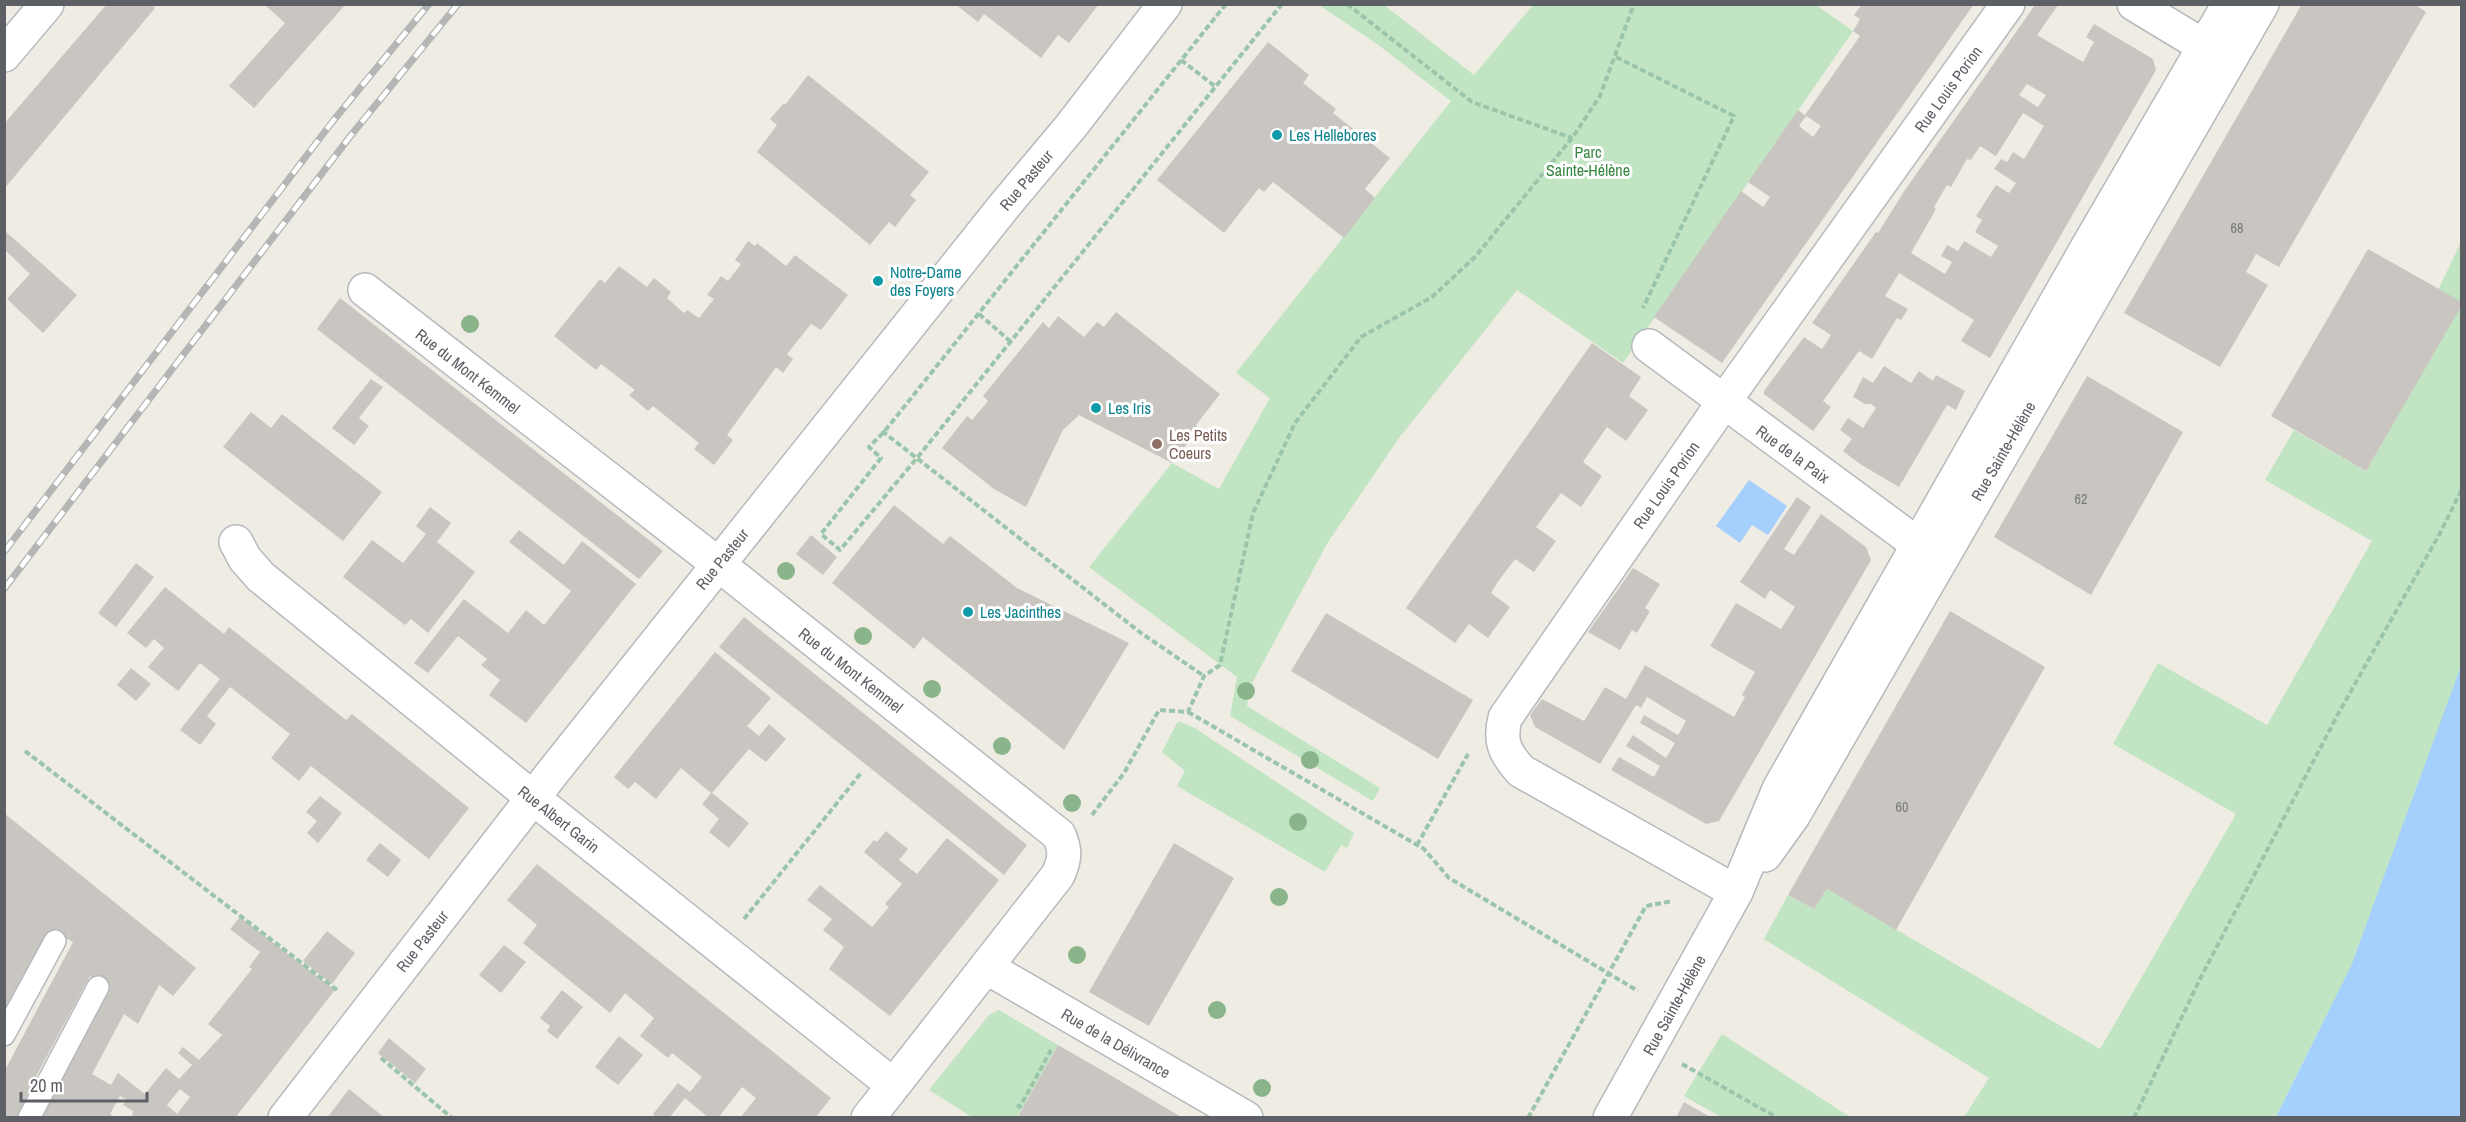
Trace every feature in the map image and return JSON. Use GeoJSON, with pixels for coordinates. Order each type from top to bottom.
{"type":"FeatureCollection","features":[{"type":"Feature","properties":{"kind":"street"},"geometry":{"type":"LineString","coordinates":[[4,55],[47,4]]}},
{"type":"Feature","properties":{"kind":"street","name":"Rue Pasteur"},"geometry":{"type":"LineString","coordinates":[[285,1118],[533,798],[990,223],[1072,125],[1165,4]]}},
{"type":"Feature","properties":{"kind":"street","name":"Rue Louis Porion"},"geometry":{"type":"LineString","coordinates":[[1736,892],[1521,771],[1511,760],[1504,746],[1502,732],[1505,718],[1723,403],[2008,4]]}},
{"type":"Feature","properties":{"kind":"street"},"geometry":{"type":"LineString","coordinates":[[2134,4],[2218,55]]}},
{"type":"Feature","properties":{"kind":"street","name":"Rue Sainte-Hélène"},"geometry":{"type":"LineString","coordinates":[[2218,55],[2229,4]]}},
{"type":"Feature","properties":{"kind":"street","name":"Rue Sainte-Hélène"},"geometry":{"type":"LineString","coordinates":[[1610,1118],[1736,892],[1793,816],[1929,552],[2218,55],[2262,4]]}},
{"type":"Feature","properties":{"kind":"street","name":"Rue du Mont Kemmel"},"geometry":{"type":"LineString","coordinates":[[365,290],[718,564],[1059,835],[1065,849],[1065,861],[1058,875],[868,1118]]}},
{"type":"Feature","properties":{"kind":"street","name":"Rue de la Paix"},"geometry":{"type":"LineString","coordinates":[[1649,346],[1723,403],[1929,552]]}},
{"type":"Feature","properties":{"kind":"street","name":"Rue Albert Garin"},"geometry":{"type":"LineString","coordinates":[[236,542],[245,560],[261,577],[533,798],[893,1085]]}},
{"type":"Feature","properties":{"kind":"street","name":"Rue de la Délivrance"},"geometry":{"type":"LineString","coordinates":[[986,968],[1246,1118]]}},
{"type":"Feature","properties":{"kind":"lane"},"geometry":{"type":"LineString","coordinates":[[4,1035],[55,941]]}},
{"type":"Feature","properties":{"kind":"lane"},"geometry":{"type":"LineString","coordinates":[[29,1118],[98,987]]}},
{"type":"Feature","properties":{"kind":"path"},"geometry":{"type":"LineString","coordinates":[[1226,4],[884,432],[869,447],[881,458],[821,534],[840,550],[1011,342],[1282,4]]}},
{"type":"Feature","properties":{"kind":"path"},"geometry":{"type":"LineString","coordinates":[[1347,4],[1472,102],[1572,138]]}},
{"type":"Feature","properties":{"kind":"path"},"geometry":{"type":"LineString","coordinates":[[1188,712],[1204,676],[1220,665],[1253,513],[1295,423],[1361,337],[1432,297],[1475,257],[1572,138],[1600,96],[1634,4]]}},
{"type":"Feature","properties":{"kind":"path"},"geometry":{"type":"LineString","coordinates":[[1616,57],[1734,116],[1631,333],[1649,346]]}},
{"type":"Feature","properties":{"kind":"path"},"geometry":{"type":"LineString","coordinates":[[1181,60],[1216,87]]}},
{"type":"Feature","properties":{"kind":"path"},"geometry":{"type":"LineString","coordinates":[[979,314],[1011,342]]}},
{"type":"Feature","properties":{"kind":"path"},"geometry":{"type":"LineString","coordinates":[[884,432],[1141,633],[1204,676]]}},
{"type":"Feature","properties":{"kind":"path"},"geometry":{"type":"LineString","coordinates":[[2134,1118],[2199,981],[2333,724],[2439,535],[2462,489]]}},
{"type":"Feature","properties":{"kind":"path"},"geometry":{"type":"LineString","coordinates":[[1107,797],[1124,773],[1160,710],[1188,712],[1424,849],[1449,878],[1630,986]]}},
{"type":"Feature","properties":{"kind":"path"},"geometry":{"type":"LineString","coordinates":[[25,751],[358,1022],[452,1118]]}},
{"type":"Feature","properties":{"kind":"path"},"geometry":{"type":"LineString","coordinates":[[1417,845],[1457,772]]}},
{"type":"Feature","properties":{"kind":"path"},"geometry":{"type":"LineString","coordinates":[[721,948],[861,773]]}},
{"type":"Feature","properties":{"kind":"path"},"geometry":{"type":"LineString","coordinates":[[1528,1118],[1646,906],[1661,905]]}},
{"type":"Feature","properties":{"kind":"path"},"geometry":{"type":"LineString","coordinates":[[1017,1105],[1020,1107],[1070,1016]]}},
{"type":"Feature","properties":{"kind":"path"},"geometry":{"type":"LineString","coordinates":[[1677,1061],[1778,1118]]}},
{"type":"Feature","properties":{"kind":"green space","name":"Parc Sainte-Hélène"},"geometry":{"type":"Polygon","coordinates":[[[1319,5],[1384,5],[1474,75],[1533,5],[1816,5],[1853,31],[1623,363],[1517,290],[1399,438],[1328,542],[1250,687],[1247,706],[1380,788],[1373,801],[1230,716],[1237,677],[1089,567],[1172,463],[1219,489],[1270,398],[1236,373],[1451,101],[1377,44],[1319,5]]]}},
{"type":"Feature","properties":{"kind":"green space"},"geometry":{"type":"Polygon","coordinates":[[[2461,242],[2461,302],[2438,290],[2461,242]]]}},
{"type":"Feature","properties":{"kind":"green space"},"geometry":{"type":"Polygon","coordinates":[[[2461,305],[2461,675],[2351,966],[2276,1117],[1964,1117],[1989,1078],[1764,939],[1788,895],[1814,909],[1827,889],[2100,1049],[2236,814],[2113,744],[2158,663],[2267,725],[2372,541],[2265,480],[2294,430],[2366,471],[2461,305]]]}},
{"type":"Feature","properties":{"kind":"green space"},"geometry":{"type":"Polygon","coordinates":[[[1178,721],[1193,727],[1354,833],[1347,848],[1341,845],[1325,872],[1177,786],[1185,771],[1162,752],[1178,721]]]}},
{"type":"Feature","properties":{"kind":"green space"},"geometry":{"type":"Polygon","coordinates":[[[999,1010],[1058,1045],[1017,1117],[972,1117],[929,1090],[989,1015],[999,1010]]]}},
{"type":"Feature","properties":{"kind":"green space"},"geometry":{"type":"Polygon","coordinates":[[[1722,1034],[1850,1117],[1721,1117],[1684,1096],[1722,1034]]]}},
{"type":"Feature","properties":{"kind":"water"},"geometry":{"type":"Polygon","coordinates":[[[1749,480],[1787,506],[1768,535],[1752,525],[1740,543],[1716,526],[1749,480]]]}},
{"type":"Feature","properties":{"kind":"water"},"geometry":{"type":"Polygon","coordinates":[[[2461,666],[2461,1117],[2276,1117],[2351,966],[2461,666]]]}},
{"type":"Feature","properties":{"kind":"building"},"geometry":{"type":"Polygon","coordinates":[[[107,4],[150,4],[155,8],[4,189],[4,124],[107,4]]]}},
{"type":"Feature","properties":{"kind":"building"},"geometry":{"type":"Polygon","coordinates":[[[264,4],[346,4],[254,108],[229,86],[285,23],[264,4]]]}},
{"type":"Feature","properties":{"kind":"building"},"geometry":{"type":"Polygon","coordinates":[[[955,4],[1099,4],[1069,43],[1058,35],[1041,58],[984,14],[978,22],[955,4]]]}},
{"type":"Feature","properties":{"kind":"building"},"geometry":{"type":"Polygon","coordinates":[[[1862,4],[1974,4],[1722,363],[1654,317],[1741,191],[1763,207],[1770,197],[1748,182],[1798,110],[1806,116],[1799,126],[1813,137],[1821,126],[1805,115],[1860,36],[1853,31],[1860,19],[1854,15],[1862,4]]]}},
{"type":"Feature","properties":{"kind":"building"},"geometry":{"type":"Polygon","coordinates":[[[2302,4],[2414,4],[2426,12],[2279,267],[2256,254],[2246,272],[2268,285],[2220,367],[2124,313],[2302,4]]]}},
{"type":"Feature","properties":{"kind":"building"},"geometry":{"type":"Polygon","coordinates":[[[2035,5],[2058,5],[2037,35],[2083,62],[2094,42],[2086,37],[2094,24],[2153,59],[2156,70],[1990,358],[1961,341],[1974,320],[1899,273],[1885,296],[1908,309],[1901,320],[1897,318],[1872,359],[1859,351],[1823,401],[1831,407],[1813,431],[1764,394],[1764,391],[1804,337],[1822,349],[1831,335],[1812,323],[1876,232],[1878,233],[1905,190],[2035,5]],[[2027,84],[2019,95],[2038,107],[2046,95],[2027,84]],[[2023,113],[1996,156],[1980,146],[1971,160],[1967,159],[1951,187],[1947,185],[1911,253],[1945,274],[1952,262],[1941,256],[1947,245],[1958,251],[1964,241],[1991,257],[1998,246],[1975,232],[1982,220],[1976,216],[1996,185],[2009,193],[2016,183],[1994,169],[2001,159],[2007,162],[2013,152],[2024,159],[2044,126],[2023,113]]]}},
{"type":"Feature","properties":{"kind":"building","name":"Les Hellebores"},"geometry":{"type":"Polygon","coordinates":[[[1268,42],[1309,75],[1303,83],[1336,109],[1333,113],[1390,158],[1365,189],[1375,198],[1344,238],[1273,182],[1264,192],[1259,188],[1224,233],[1157,180],[1268,42]]]}},
{"type":"Feature","properties":{"kind":"building"},"geometry":{"type":"Polygon","coordinates":[[[808,75],[929,172],[910,195],[916,200],[895,227],[889,222],[870,245],[757,152],[777,125],[770,119],[784,103],[785,105],[808,75]]]}},
{"type":"Feature","properties":{"kind":"building"},"geometry":{"type":"Polygon","coordinates":[[[4,230],[77,295],[43,333],[7,299],[30,274],[4,249],[4,230]]]}},
{"type":"Feature","properties":{"kind":"building"},"geometry":{"type":"Polygon","coordinates":[[[748,241],[755,246],[757,243],[786,266],[795,255],[848,295],[821,330],[811,324],[787,354],[793,359],[783,373],[776,367],[727,435],[733,440],[714,465],[694,449],[699,443],[653,406],[648,411],[629,395],[635,390],[601,364],[596,370],[554,336],[600,279],[605,283],[619,266],[647,287],[654,278],[671,292],[667,298],[684,313],[687,310],[699,318],[714,299],[707,295],[721,276],[728,281],[741,264],[735,260],[748,241]]]}},
{"type":"Feature","properties":{"kind":"building"},"geometry":{"type":"Polygon","coordinates":[[[2368,249],[2462,302],[2462,305],[2366,471],[2271,416],[2368,249]]]}},
{"type":"Feature","properties":{"kind":"building"},"geometry":{"type":"Polygon","coordinates":[[[340,298],[663,551],[639,579],[317,329],[340,298]]]}},
{"type":"Feature","properties":{"kind":"building","name":"Les Iris"},"geometry":{"type":"Polygon","coordinates":[[[1116,312],[1220,394],[1196,425],[1199,429],[1172,463],[1079,415],[1063,430],[1026,507],[994,489],[942,448],[967,416],[972,420],[988,401],[983,396],[1043,322],[1049,328],[1058,316],[1084,337],[1097,322],[1104,327],[1116,312]]]}},
{"type":"Feature","properties":{"kind":"building"},"geometry":{"type":"Polygon","coordinates":[[[1592,343],[1641,377],[1629,396],[1648,410],[1626,441],[1607,427],[1589,453],[1583,462],[1602,476],[1581,507],[1561,493],[1536,527],[1556,541],[1534,572],[1515,559],[1497,583],[1491,593],[1510,607],[1488,638],[1469,624],[1455,643],[1406,608],[1592,343]]]}},
{"type":"Feature","properties":{"kind":"building"},"geometry":{"type":"Polygon","coordinates":[[[1884,366],[1911,383],[1919,371],[1933,381],[1936,375],[1965,391],[1956,410],[1947,405],[1899,487],[1843,451],[1852,439],[1840,430],[1848,418],[1863,428],[1876,408],[1853,397],[1863,377],[1873,383],[1884,366]]]}},
{"type":"Feature","properties":{"kind":"building"},"geometry":{"type":"Polygon","coordinates":[[[2087,376],[2183,432],[2091,595],[1994,537],[2087,376]]]}},
{"type":"Feature","properties":{"kind":"building"},"geometry":{"type":"Polygon","coordinates":[[[371,379],[383,387],[359,418],[369,426],[354,445],[332,428],[371,379]]]}},
{"type":"Feature","properties":{"kind":"building"},"geometry":{"type":"Polygon","coordinates":[[[251,412],[271,428],[282,414],[382,492],[343,541],[223,447],[251,412]]]}},
{"type":"Feature","properties":{"kind":"building"},"geometry":{"type":"Polygon","coordinates":[[[1797,497],[1811,507],[1784,549],[1794,555],[1821,514],[1866,547],[1871,560],[1719,821],[1706,824],[1611,770],[1619,757],[1654,777],[1660,766],[1626,746],[1633,735],[1666,758],[1675,743],[1640,723],[1644,715],[1678,735],[1686,721],[1647,697],[1641,708],[1636,705],[1600,764],[1535,727],[1530,715],[1542,699],[1584,721],[1605,687],[1626,699],[1645,665],[1734,717],[1745,697],[1742,695],[1755,672],[1710,646],[1736,603],[1781,629],[1795,607],[1770,590],[1765,599],[1740,582],[1797,497]]]}},
{"type":"Feature","properties":{"kind":"building","name":"Les Jacinthes"},"geometry":{"type":"Polygon","coordinates":[[[894,505],[943,544],[950,536],[1017,588],[1129,643],[1064,750],[923,637],[914,649],[832,583],[894,505]]]}},
{"type":"Feature","properties":{"kind":"building"},"geometry":{"type":"Polygon","coordinates":[[[430,507],[451,523],[437,542],[475,572],[428,633],[411,619],[405,625],[343,577],[372,540],[403,563],[426,534],[416,526],[430,507]]]}},
{"type":"Feature","properties":{"kind":"building"},"geometry":{"type":"Polygon","coordinates":[[[519,530],[564,565],[582,541],[636,584],[526,723],[489,695],[500,680],[481,665],[487,659],[458,636],[428,673],[414,663],[464,599],[508,633],[526,610],[544,625],[571,591],[509,542],[519,530]]]}},
{"type":"Feature","properties":{"kind":"building"},"geometry":{"type":"Polygon","coordinates":[[[811,535],[837,557],[823,575],[796,554],[811,535]]]}},
{"type":"Feature","properties":{"kind":"building"},"geometry":{"type":"Polygon","coordinates":[[[136,563],[154,577],[116,627],[98,613],[136,563]]]}},
{"type":"Feature","properties":{"kind":"building"},"geometry":{"type":"Polygon","coordinates":[[[1633,568],[1660,584],[1645,608],[1650,611],[1637,633],[1632,630],[1620,650],[1588,632],[1633,568]]]}},
{"type":"Feature","properties":{"kind":"building"},"geometry":{"type":"Polygon","coordinates":[[[165,587],[224,634],[229,627],[346,720],[352,714],[469,808],[429,859],[311,766],[299,781],[271,758],[290,734],[230,687],[207,716],[216,724],[200,745],[180,730],[220,679],[200,663],[178,691],[148,667],[164,648],[154,639],[146,648],[127,633],[165,587]]]}},
{"type":"Feature","properties":{"kind":"building"},"geometry":{"type":"Polygon","coordinates":[[[1950,611],[2045,667],[1896,930],[1827,889],[1814,909],[1788,895],[1950,611]]]}},
{"type":"Feature","properties":{"kind":"building"},"geometry":{"type":"Polygon","coordinates":[[[1326,613],[1473,700],[1438,759],[1291,671],[1326,613]]]}},
{"type":"Feature","properties":{"kind":"building"},"geometry":{"type":"Polygon","coordinates":[[[744,617],[1027,845],[1004,875],[719,647],[744,617]]]}},
{"type":"Feature","properties":{"kind":"building"},"geometry":{"type":"Polygon","coordinates":[[[715,652],[771,698],[747,726],[759,736],[769,724],[786,739],[766,762],[749,749],[712,793],[749,823],[729,848],[709,832],[719,819],[702,804],[711,793],[681,768],[656,799],[635,782],[628,789],[614,777],[715,652]]]}},
{"type":"Feature","properties":{"kind":"building"},"geometry":{"type":"Polygon","coordinates":[[[131,668],[151,684],[136,701],[117,685],[131,668]]]}},
{"type":"Feature","properties":{"kind":"building"},"geometry":{"type":"Polygon","coordinates":[[[320,796],[342,813],[318,843],[307,833],[317,821],[306,812],[320,796]]]}},
{"type":"Feature","properties":{"kind":"building"},"geometry":{"type":"Polygon","coordinates":[[[4,813],[196,968],[173,996],[159,985],[138,1024],[124,1014],[92,1074],[111,1085],[118,1073],[145,1094],[166,1068],[179,1079],[192,1065],[178,1053],[183,1047],[199,1060],[222,1035],[208,1024],[252,969],[249,967],[260,952],[230,929],[240,917],[335,990],[235,1118],[132,1118],[133,1111],[123,1105],[127,1100],[120,1096],[110,1114],[115,1118],[33,1118],[106,984],[90,976],[32,1084],[36,1086],[22,1118],[4,1118],[4,1072],[73,942],[52,930],[4,1022],[4,813]],[[180,1089],[167,1105],[177,1114],[190,1097],[180,1089]]]}},
{"type":"Feature","properties":{"kind":"building"},"geometry":{"type":"Polygon","coordinates":[[[886,831],[908,849],[899,860],[917,874],[947,838],[999,880],[890,1016],[829,969],[844,947],[823,930],[832,919],[807,900],[820,885],[872,927],[889,907],[885,904],[902,884],[864,852],[886,831]]]}},
{"type":"Feature","properties":{"kind":"building"},"geometry":{"type":"Polygon","coordinates":[[[380,843],[401,860],[388,877],[366,860],[380,843]]]}},
{"type":"Feature","properties":{"kind":"building"},"geometry":{"type":"Polygon","coordinates":[[[1174,843],[1234,878],[1149,1026],[1089,992],[1174,843]]]}},
{"type":"Feature","properties":{"kind":"building"},"geometry":{"type":"Polygon","coordinates":[[[537,864],[831,1098],[815,1118],[740,1118],[756,1098],[742,1087],[718,1118],[709,1118],[685,1098],[669,1118],[657,1118],[653,1114],[678,1083],[690,1092],[702,1077],[672,1053],[668,1058],[640,1036],[654,1018],[625,993],[610,1013],[523,943],[537,925],[507,900],[537,864]]]}},
{"type":"Feature","properties":{"kind":"building"},"geometry":{"type":"Polygon","coordinates":[[[327,931],[355,953],[332,984],[303,961],[327,931]]]}},
{"type":"Feature","properties":{"kind":"building"},"geometry":{"type":"Polygon","coordinates":[[[504,945],[526,962],[501,993],[479,975],[504,945]]]}},
{"type":"Feature","properties":{"kind":"building"},"geometry":{"type":"Polygon","coordinates":[[[562,990],[583,1007],[557,1039],[547,1031],[550,1026],[540,1018],[562,990]]]}},
{"type":"Feature","properties":{"kind":"building"},"geometry":{"type":"Polygon","coordinates":[[[619,1036],[643,1055],[618,1085],[595,1067],[619,1036]]]}},
{"type":"Feature","properties":{"kind":"building"},"geometry":{"type":"Polygon","coordinates":[[[389,1038],[426,1069],[415,1083],[378,1053],[389,1038]]]}},
{"type":"Feature","properties":{"kind":"building"},"geometry":{"type":"Polygon","coordinates":[[[1058,1045],[1100,1069],[1183,1118],[1017,1118],[1058,1045]]]}},
{"type":"Feature","properties":{"kind":"building"},"geometry":{"type":"Polygon","coordinates":[[[349,1089],[385,1118],[327,1118],[349,1089]]]}},
{"type":"Feature","properties":{"kind":"building"},"geometry":{"type":"Polygon","coordinates":[[[1684,1102],[1712,1118],[1676,1118],[1684,1102]]]}},
{"type":"Feature","properties":{"kind":"railway"},"geometry":{"type":"LineString","coordinates":[[4,552],[333,121],[429,4]]}},
{"type":"Feature","properties":{"kind":"railway"},"geometry":{"type":"LineString","coordinates":[[4,589],[352,134],[458,4]]}},
{"type":"Feature","properties":{"kind":"place","name":"Les Hellebores"},"geometry":{"type":"Point","coordinates":[1277,135]}},
{"type":"Feature","properties":{"kind":"place","name":"Notre-Dame des Foyers"},"geometry":{"type":"Point","coordinates":[878,281]}},
{"type":"Feature","properties":{"kind":"place","name":"Les Iris"},"geometry":{"type":"Point","coordinates":[1096,408]}},
{"type":"Feature","properties":{"kind":"place","name":"Les Petits Coeurs"},"geometry":{"type":"Point","coordinates":[1157,444]}},
{"type":"Feature","properties":{"kind":"place","name":"Les Jacinthes"},"geometry":{"type":"Point","coordinates":[968,612]}}]}
